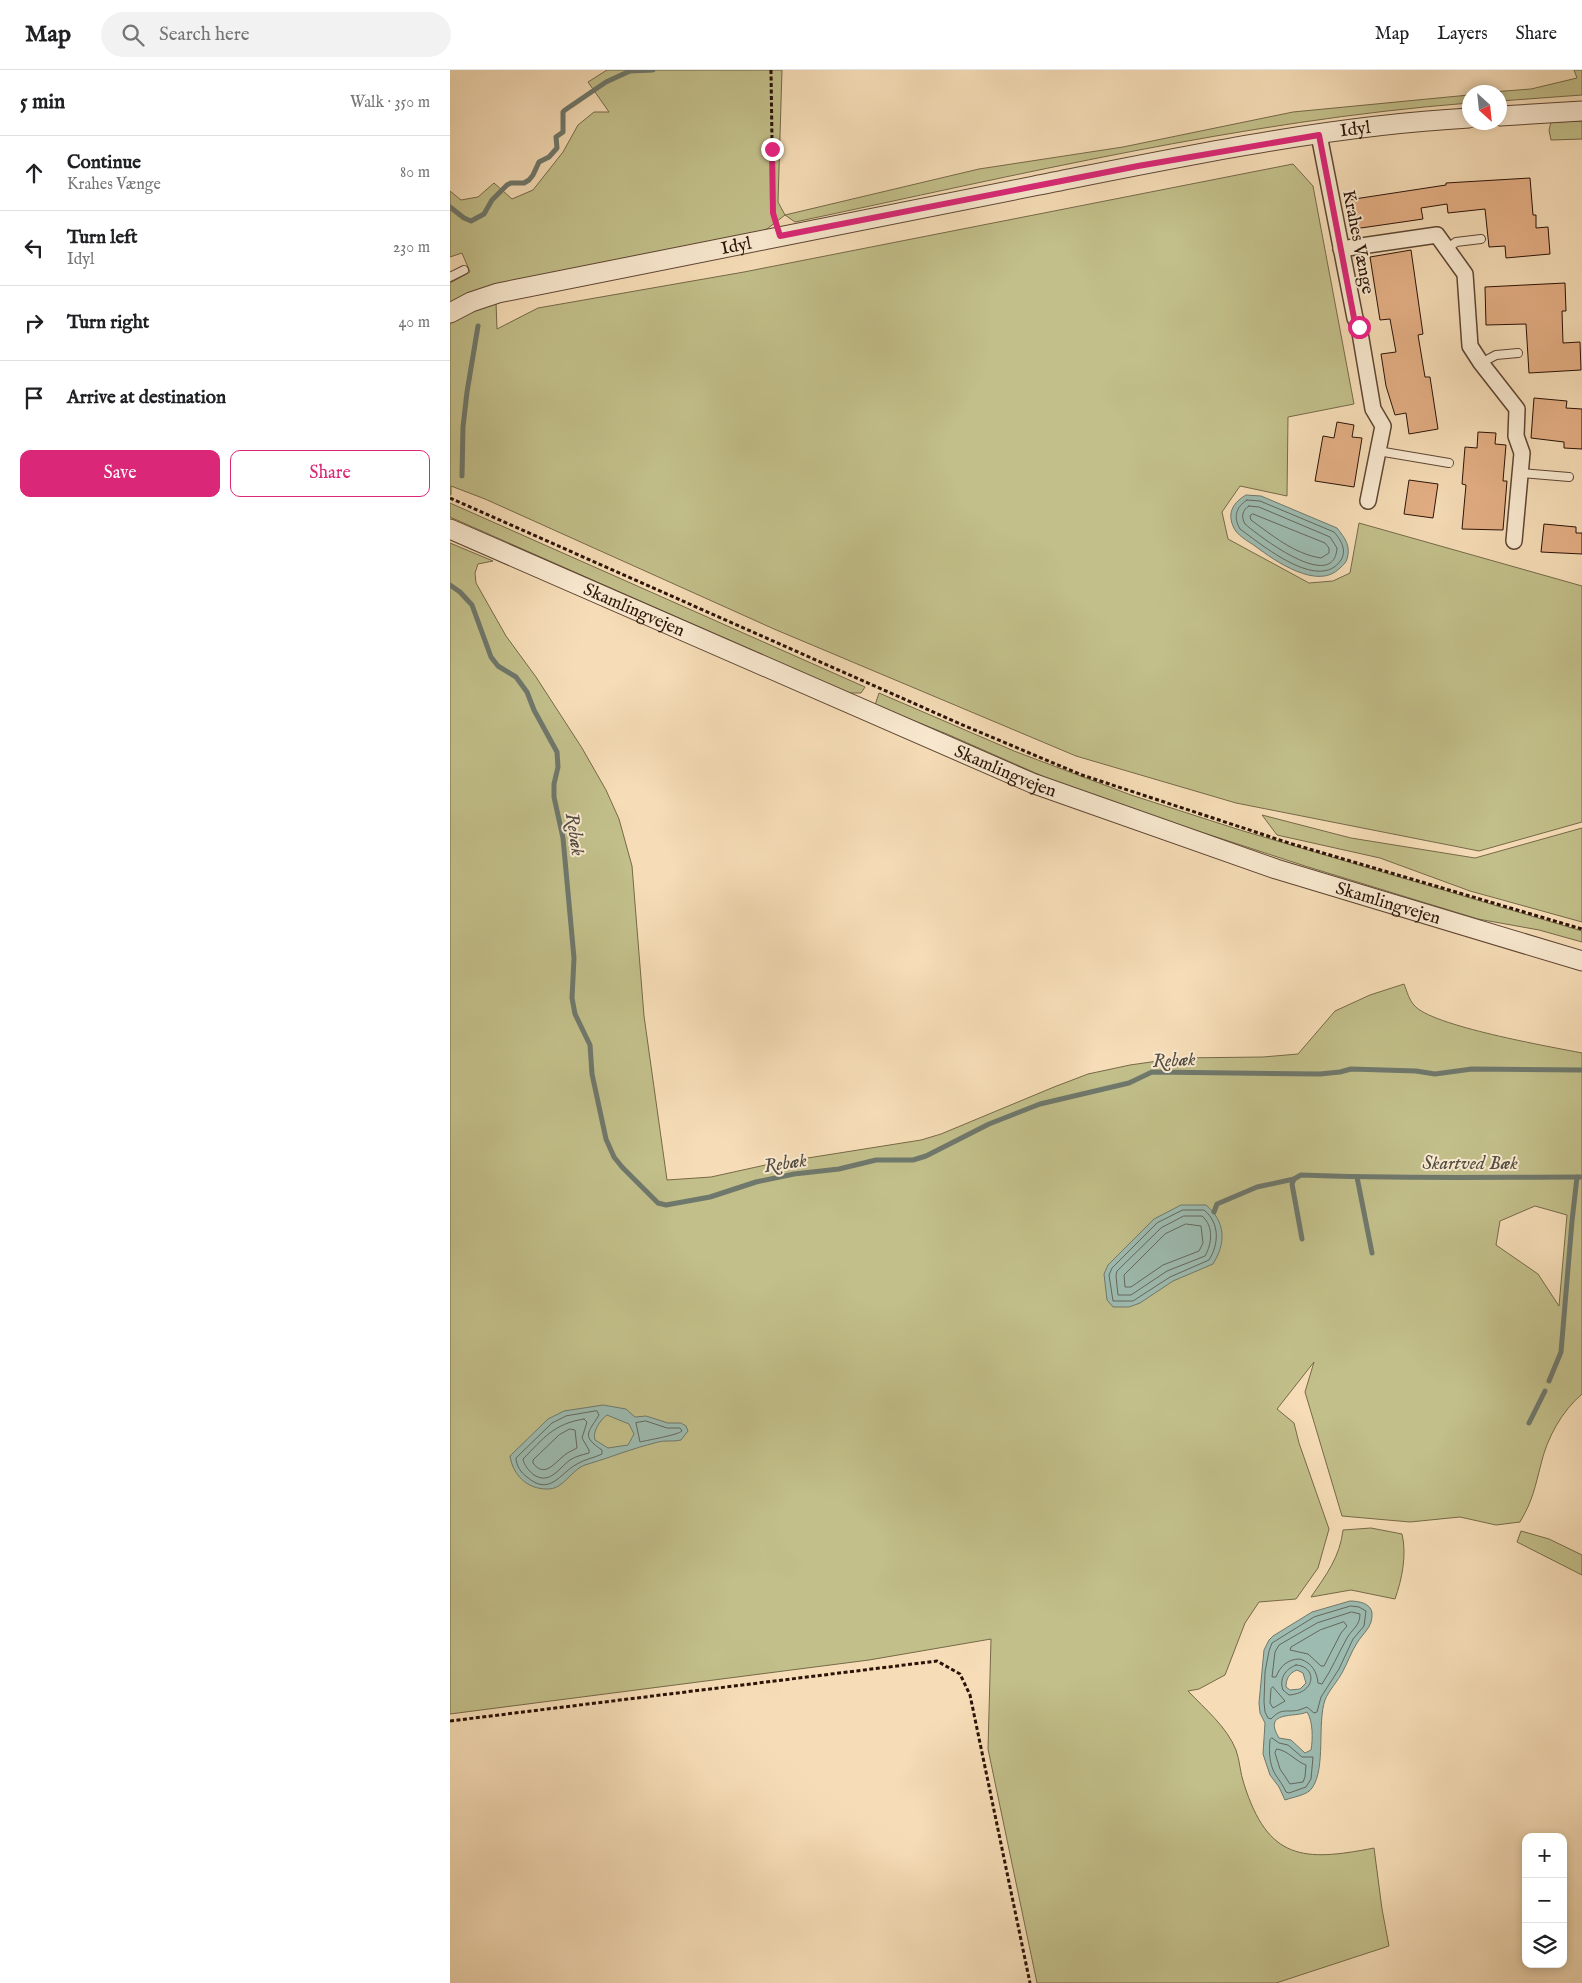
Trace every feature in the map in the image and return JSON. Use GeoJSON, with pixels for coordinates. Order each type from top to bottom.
{"type":"FeatureCollection","features":[{"type":"Feature","properties":{"kind":"street"},"geometry":{"type":"LineString","coordinates":[[1507,116],[1582,111]]}},
{"type":"Feature","properties":{"kind":"street","name":"Idyl"},"geometry":{"type":"LineString","coordinates":[[450,312],[471,302],[498,293],[1147,164],[1319,135],[1434,120],[1462,118]]}},
{"type":"Feature","properties":{"kind":"street","name":"Krahes Vænge"},"geometry":{"type":"LineString","coordinates":[[1319,135],[1354,318],[1359,327],[1373,409],[1382,426],[1368,501]]}},
{"type":"Feature","properties":{"kind":"street"},"geometry":{"type":"LineString","coordinates":[[1341,249],[1437,236],[1465,274],[1470,346],[1517,409],[1516,436],[1522,453],[1514,541]]}},
{"type":"Feature","properties":{"kind":"street","name":"Skamlingvejen"},"geometry":{"type":"LineString","coordinates":[[450,529],[1032,783],[1276,869],[1582,961]]}},
{"type":"Feature","properties":{"kind":"lane"},"geometry":{"type":"LineString","coordinates":[[1447,249],[1456,242],[1481,239]]}},
{"type":"Feature","properties":{"kind":"lane"},"geometry":{"type":"LineString","coordinates":[[450,277],[464,270]]}},
{"type":"Feature","properties":{"kind":"lane"},"geometry":{"type":"LineString","coordinates":[[1481,363],[1496,355],[1518,353]]}},
{"type":"Feature","properties":{"kind":"lane"},"geometry":{"type":"LineString","coordinates":[[1378,451],[1449,462]]}},
{"type":"Feature","properties":{"kind":"lane"},"geometry":{"type":"LineString","coordinates":[[1520,473],[1569,477]]}},
{"type":"Feature","properties":{"kind":"path"},"geometry":{"type":"LineString","coordinates":[[771,70],[773,213],[780,236]]}},
{"type":"Feature","properties":{"kind":"path"},"geometry":{"type":"LineString","coordinates":[[450,498],[965,726],[1082,775],[1289,843],[1582,929]]}},
{"type":"Feature","properties":{"kind":"path"},"geometry":{"type":"LineString","coordinates":[[450,1722],[937,1662],[960,1674],[970,1695],[1030,1983]]}},
{"type":"Feature","properties":{"kind":"shaded area"},"geometry":{"type":"Polygon","coordinates":[[[607,70],[782,70],[778,202],[785,215],[767,229],[758,233],[450,306],[450,283],[470,272],[462,253],[450,257],[450,191],[461,200],[478,197],[494,183],[512,199],[533,190],[563,152],[578,125],[594,112],[609,112],[588,82],[607,70]]]}},
{"type":"Feature","properties":{"kind":"shaded area"},"geometry":{"type":"Polygon","coordinates":[[[1574,70],[1582,70],[1582,95],[1507,100],[1507,91],[1531,89],[1577,78],[1574,70]]]}},
{"type":"Feature","properties":{"kind":"shaded area"},"geometry":{"type":"Polygon","coordinates":[[[1462,96],[1462,104],[1384,111],[1215,136],[1046,168],[795,222],[785,215],[979,169],[1123,147],[1293,112],[1462,96]]]}},
{"type":"Feature","properties":{"kind":"shaded area"},"geometry":{"type":"Polygon","coordinates":[[[1582,121],[1582,139],[1551,140],[1549,130],[1551,122],[1582,121]]]}},
{"type":"Feature","properties":{"kind":"shaded area"},"geometry":{"type":"Polygon","coordinates":[[[1293,164],[1313,186],[1354,404],[1288,417],[1287,496],[1240,486],[1222,512],[1228,539],[1309,583],[1333,581],[1350,573],[1359,523],[1582,586],[1582,822],[1479,851],[1236,803],[1076,756],[774,629],[485,499],[451,486],[450,495],[450,322],[464,314],[496,302],[497,329],[538,308],[744,272],[1293,164]]]}},
{"type":"Feature","properties":{"kind":"shaded area"},"geometry":{"type":"Polygon","coordinates":[[[450,503],[865,687],[861,693],[848,693],[450,517],[450,503]]]}},
{"type":"Feature","properties":{"kind":"shaded area"},"geometry":{"type":"Polygon","coordinates":[[[450,543],[493,561],[478,564],[475,573],[476,583],[506,636],[536,677],[582,748],[606,790],[619,819],[632,866],[644,1016],[667,1180],[711,1177],[770,1164],[921,1140],[941,1134],[1088,1074],[1130,1065],[1179,1058],[1263,1057],[1298,1054],[1335,1011],[1370,995],[1404,984],[1409,998],[1414,1005],[1425,1013],[1443,1021],[1493,1035],[1582,1053],[1582,1394],[1568,1408],[1551,1435],[1531,1500],[1520,1522],[1496,1525],[1460,1517],[1410,1522],[1342,1516],[1305,1392],[1314,1362],[1277,1409],[1294,1423],[1299,1443],[1329,1529],[1318,1568],[1296,1599],[1259,1602],[1245,1623],[1225,1675],[1199,1689],[1188,1691],[1215,1719],[1232,1742],[1254,1809],[1264,1828],[1277,1841],[1291,1850],[1308,1854],[1327,1855],[1374,1848],[1389,1946],[1276,1983],[1037,1983],[988,1749],[991,1639],[869,1660],[450,1714],[450,543]],[[1535,1206],[1500,1221],[1496,1245],[1538,1274],[1559,1306],[1567,1215],[1535,1206]]]}},
{"type":"Feature","properties":{"kind":"shaded area"},"geometry":{"type":"Polygon","coordinates":[[[879,693],[1014,751],[1131,795],[1240,830],[1582,931],[1582,942],[1539,930],[1478,919],[1305,866],[1067,787],[947,734],[875,705],[879,693]]]}},
{"type":"Feature","properties":{"kind":"shaded area"},"geometry":{"type":"Polygon","coordinates":[[[1262,815],[1351,838],[1475,858],[1582,828],[1582,922],[1470,891],[1380,858],[1277,835],[1262,815]]]}},
{"type":"Feature","properties":{"kind":"shaded area"},"geometry":{"type":"Polygon","coordinates":[[[1371,1528],[1402,1534],[1404,1550],[1403,1567],[1395,1599],[1351,1590],[1311,1597],[1336,1557],[1343,1530],[1371,1528]]]}},
{"type":"Feature","properties":{"kind":"shaded area"},"geometry":{"type":"Polygon","coordinates":[[[1521,1531],[1549,1539],[1582,1555],[1582,1575],[1517,1542],[1521,1531]]]}},
{"type":"Feature","properties":{"kind":"water"},"geometry":{"type":"Polygon","coordinates":[[[1246,495],[1261,496],[1337,528],[1348,546],[1347,560],[1331,574],[1309,575],[1285,566],[1263,552],[1239,535],[1231,521],[1231,512],[1235,504],[1246,495]]]}},
{"type":"Feature","properties":{"kind":"water"},"geometry":{"type":"Polygon","coordinates":[[[1181,1205],[1206,1205],[1217,1218],[1222,1233],[1222,1241],[1213,1264],[1173,1281],[1140,1303],[1129,1307],[1113,1307],[1107,1300],[1104,1274],[1108,1265],[1154,1219],[1181,1205]]]}},
{"type":"Feature","properties":{"kind":"water"},"geometry":{"type":"Polygon","coordinates":[[[603,1405],[626,1409],[635,1417],[646,1416],[668,1423],[681,1423],[686,1426],[688,1431],[681,1440],[649,1444],[585,1465],[553,1488],[533,1487],[518,1475],[510,1456],[548,1419],[564,1411],[603,1405]],[[607,1415],[597,1426],[595,1440],[608,1448],[628,1445],[634,1434],[629,1424],[607,1415]]]}},
{"type":"Feature","properties":{"kind":"water"},"geometry":{"type":"Polygon","coordinates":[[[1353,1601],[1364,1603],[1369,1607],[1372,1618],[1325,1700],[1319,1769],[1316,1780],[1312,1788],[1307,1792],[1285,1800],[1279,1787],[1270,1775],[1263,1754],[1265,1723],[1260,1713],[1259,1703],[1264,1650],[1273,1636],[1312,1612],[1353,1601]],[[1297,1670],[1287,1679],[1286,1687],[1290,1690],[1300,1689],[1306,1683],[1303,1673],[1297,1670]],[[1307,1712],[1282,1717],[1277,1719],[1275,1723],[1275,1729],[1279,1738],[1291,1740],[1305,1753],[1311,1750],[1312,1741],[1311,1725],[1307,1712]]]}},
{"type":"Feature","properties":{"kind":"building"},"geometry":{"type":"Polygon","coordinates":[[[1530,178],[1533,215],[1536,215],[1536,228],[1548,227],[1550,254],[1506,258],[1505,246],[1489,247],[1485,209],[1448,213],[1447,204],[1421,208],[1423,219],[1354,229],[1351,219],[1348,200],[1446,185],[1446,183],[1530,178]]]}},
{"type":"Feature","properties":{"kind":"building"},"geometry":{"type":"Polygon","coordinates":[[[1411,250],[1423,334],[1418,335],[1425,377],[1430,377],[1438,429],[1409,434],[1406,413],[1395,415],[1386,386],[1381,354],[1396,352],[1390,319],[1380,320],[1370,257],[1411,250]]]}},
{"type":"Feature","properties":{"kind":"building"},"geometry":{"type":"Polygon","coordinates":[[[1565,283],[1566,311],[1562,311],[1563,343],[1580,342],[1581,370],[1529,373],[1526,324],[1486,325],[1485,287],[1565,283]]]}},
{"type":"Feature","properties":{"kind":"building"},"geometry":{"type":"Polygon","coordinates":[[[1534,398],[1567,401],[1566,408],[1582,409],[1582,449],[1564,448],[1564,442],[1531,438],[1534,398]]]}},
{"type":"Feature","properties":{"kind":"building"},"geometry":{"type":"Polygon","coordinates":[[[1337,422],[1354,425],[1352,437],[1362,438],[1354,487],[1315,481],[1323,436],[1334,438],[1337,422]]]}},
{"type":"Feature","properties":{"kind":"building"},"geometry":{"type":"Polygon","coordinates":[[[1478,432],[1496,433],[1495,444],[1506,445],[1503,481],[1507,481],[1503,530],[1462,529],[1466,485],[1462,484],[1465,447],[1477,448],[1478,432]]]}},
{"type":"Feature","properties":{"kind":"building"},"geometry":{"type":"Polygon","coordinates":[[[1409,480],[1438,484],[1433,518],[1404,514],[1409,480]]]}},
{"type":"Feature","properties":{"kind":"building"},"geometry":{"type":"Polygon","coordinates":[[[1544,524],[1576,527],[1576,533],[1582,533],[1582,554],[1541,552],[1544,524]]]}},
{"type":"Feature","properties":{"kind":"waterway"},"geometry":{"type":"LineString","coordinates":[[450,207],[471,221],[484,214],[492,200],[507,185],[511,183],[524,183],[529,180],[539,162],[549,157],[557,148],[556,137],[563,132],[563,112],[565,110],[606,82],[630,71],[653,70]]}},
{"type":"Feature","properties":{"kind":"waterway","name":"Rebæk"},"geometry":{"type":"LineString","coordinates":[[462,476],[463,427],[478,326]]}},
{"type":"Feature","properties":{"kind":"waterway","name":"Rebæk"},"geometry":{"type":"LineString","coordinates":[[450,585],[460,592],[472,605],[491,657],[498,666],[516,677],[527,692],[534,710],[557,752],[558,767],[554,784],[554,797],[563,838],[574,958],[572,998],[575,1014],[590,1045],[592,1074],[606,1139],[614,1157],[622,1167],[658,1203],[666,1205],[710,1197],[756,1182],[794,1174],[839,1169],[876,1160],[913,1160],[926,1156],[989,1124],[1040,1104],[1129,1083],[1152,1072],[1320,1074],[1351,1069],[1416,1071],[1435,1074],[1472,1069],[1582,1070]]}},
{"type":"Feature","properties":{"kind":"waterway","name":"Skartved Bæk"},"geometry":{"type":"LineString","coordinates":[[1214,1212],[1217,1204],[1257,1187],[1294,1179],[1301,1175],[1582,1177]]}},
{"type":"Feature","properties":{"kind":"waterway"},"geometry":{"type":"LineString","coordinates":[[1357,1177],[1372,1253]]}},
{"type":"Feature","properties":{"kind":"waterway"},"geometry":{"type":"LineString","coordinates":[[1549,1381],[1561,1352],[1577,1177]]}},
{"type":"Feature","properties":{"kind":"waterway"},"geometry":{"type":"LineString","coordinates":[[1294,1179],[1292,1184],[1302,1239]]}},
{"type":"Feature","properties":{"kind":"waterway"},"geometry":{"type":"LineString","coordinates":[[1529,1423],[1545,1391]]}},
{"type":"Feature","properties":{"kind":"route"},"geometry":{"type":"LineString","coordinates":[[772,149],[773,213],[780,236],[1138,166],[1319,135],[1354,318],[1359,327]]}}]}
